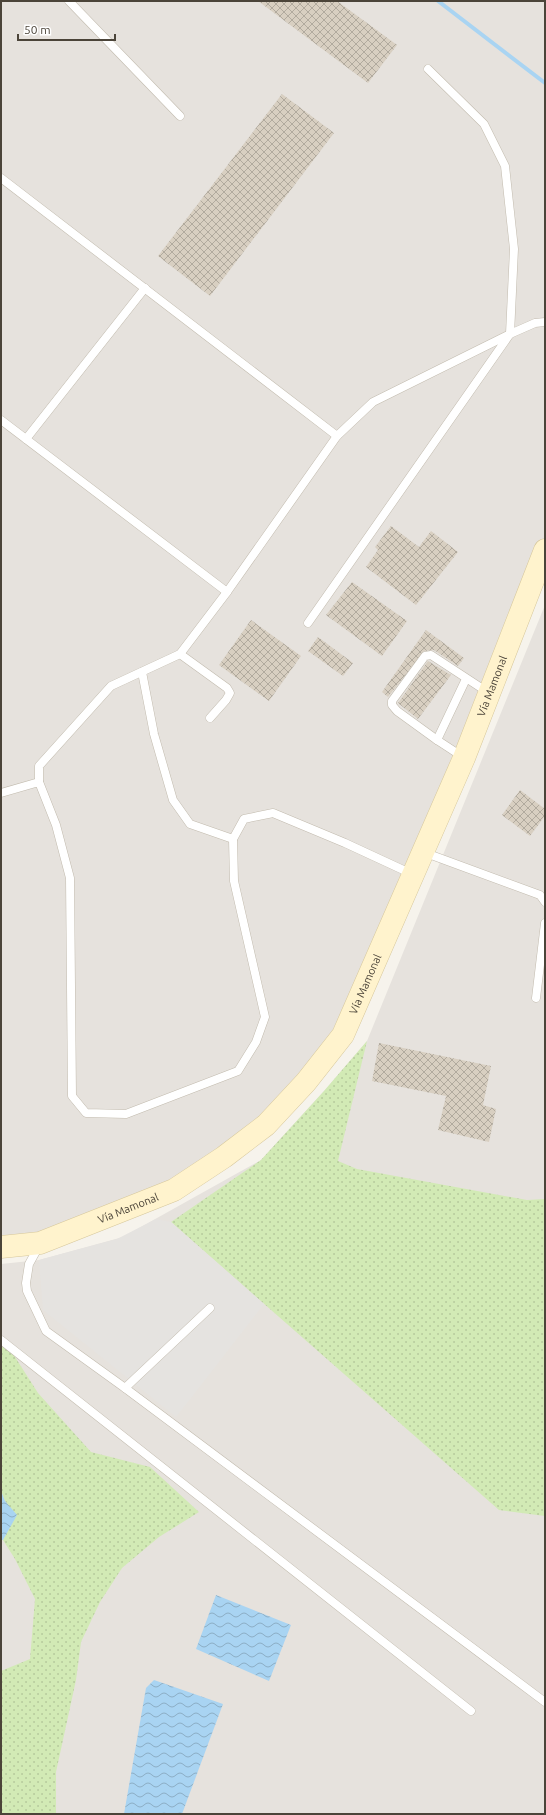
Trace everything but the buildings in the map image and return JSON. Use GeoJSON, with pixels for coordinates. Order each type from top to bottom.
{"type":"FeatureCollection","features":[{"type":"Feature","properties":{"kind":"street","name":"Vía Mamonal"},"geometry":{"type":"LineString","coordinates":[[1,1247],[40,1243],[174,1190],[224,1157],[266,1125],[306,1082],[342,1035],[464,758],[545,550]]}},
{"type":"Feature","properties":{"kind":"lane"},"geometry":{"type":"LineString","coordinates":[[69,1],[180,116]]}},
{"type":"Feature","properties":{"kind":"lane"},"geometry":{"type":"LineString","coordinates":[[308,622],[510,334],[514,249],[505,166],[484,124],[428,69]]}},
{"type":"Feature","properties":{"kind":"lane"},"geometry":{"type":"LineString","coordinates":[[1,178],[337,436]]}},
{"type":"Feature","properties":{"kind":"lane"},"geometry":{"type":"LineString","coordinates":[[26,439],[145,288]]}},
{"type":"Feature","properties":{"kind":"lane"},"geometry":{"type":"LineString","coordinates":[[412,874],[273,813],[244,819],[233,838],[234,881],[265,1017],[256,1042],[238,1071],[126,1114],[86,1113],[72,1096],[70,878],[56,825],[39,782],[39,766],[111,686],[180,654],[227,592],[337,436],[373,402],[510,334],[535,323],[545,322]]}},
{"type":"Feature","properties":{"kind":"lane"},"geometry":{"type":"LineString","coordinates":[[1,420],[227,592]]}},
{"type":"Feature","properties":{"kind":"lane"},"geometry":{"type":"LineString","coordinates":[[180,654],[227,688],[230,693],[226,700],[210,718]]}},
{"type":"Feature","properties":{"kind":"lane"},"geometry":{"type":"LineString","coordinates":[[464,758],[396,711],[392,705],[392,701],[424,656],[427,655],[431,655],[490,694]]}},
{"type":"Feature","properties":{"kind":"lane"},"geometry":{"type":"LineString","coordinates":[[142,672],[154,734],[173,800],[190,824],[233,838]]}},
{"type":"Feature","properties":{"kind":"lane"},"geometry":{"type":"LineString","coordinates":[[438,740],[466,679]]}},
{"type":"Feature","properties":{"kind":"lane"},"geometry":{"type":"LineString","coordinates":[[1,793],[39,782]]}},
{"type":"Feature","properties":{"kind":"lane"},"geometry":{"type":"LineString","coordinates":[[422,852],[540,895],[545,902]]}},
{"type":"Feature","properties":{"kind":"lane"},"geometry":{"type":"LineString","coordinates":[[536,998],[545,923]]}},
{"type":"Feature","properties":{"kind":"lane"},"geometry":{"type":"LineString","coordinates":[[40,1243],[29,1264],[26,1283],[27,1291],[46,1331],[125,1388],[545,1702]]}},
{"type":"Feature","properties":{"kind":"lane"},"geometry":{"type":"LineString","coordinates":[[125,1388],[210,1308]]}},
{"type":"Feature","properties":{"kind":"lane"},"geometry":{"type":"LineString","coordinates":[[1,1340],[470,1711]]}},
{"type":"Feature","properties":{"kind":"shaded area"},"geometry":{"type":"Polygon","coordinates":[[[1,1],[545,1],[545,550],[343,1035],[306,1082],[174,1190],[1,1247],[1,1]]]}},
{"type":"Feature","properties":{"kind":"shaded area"},"geometry":{"type":"Polygon","coordinates":[[[545,605],[545,1814],[1,1814],[1,1264],[39,1260],[123,1237],[261,1160],[367,1041],[545,605]]]}},
{"type":"Feature","properties":{"kind":"shaded area"},"geometry":{"type":"Polygon","coordinates":[[[156,1219],[171,1222],[264,1304],[176,1417],[43,1310],[39,1260],[117,1239],[156,1219]]]}},
{"type":"Feature","properties":{"kind":"green space"},"geometry":{"type":"Polygon","coordinates":[[[367,1041],[338,1161],[357,1169],[527,1200],[545,1199],[545,1516],[499,1510],[171,1222],[261,1160],[367,1041]]]}},
{"type":"Feature","properties":{"kind":"green space"},"geometry":{"type":"Polygon","coordinates":[[[1,1335],[38,1393],[91,1452],[150,1467],[199,1512],[159,1537],[122,1568],[100,1602],[81,1642],[76,1680],[56,1772],[56,1814],[1,1814],[1,1671],[30,1659],[35,1599],[15,1559],[3,1540],[16,1515],[5,1501],[1,1491],[1,1335]]]}},
{"type":"Feature","properties":{"kind":"water"},"geometry":{"type":"Polygon","coordinates":[[[1,1491],[5,1501],[17,1515],[3,1540],[1,1540],[1,1491]]]}},
{"type":"Feature","properties":{"kind":"water"},"geometry":{"type":"Polygon","coordinates":[[[216,1595],[291,1625],[269,1681],[196,1649],[216,1595]]]}},
{"type":"Feature","properties":{"kind":"water"},"geometry":{"type":"Polygon","coordinates":[[[154,1680],[223,1704],[182,1814],[124,1814],[146,1688],[154,1680]]]}},
{"type":"Feature","properties":{"kind":"waterway"},"geometry":{"type":"LineString","coordinates":[[438,1],[545,83]]}}]}
